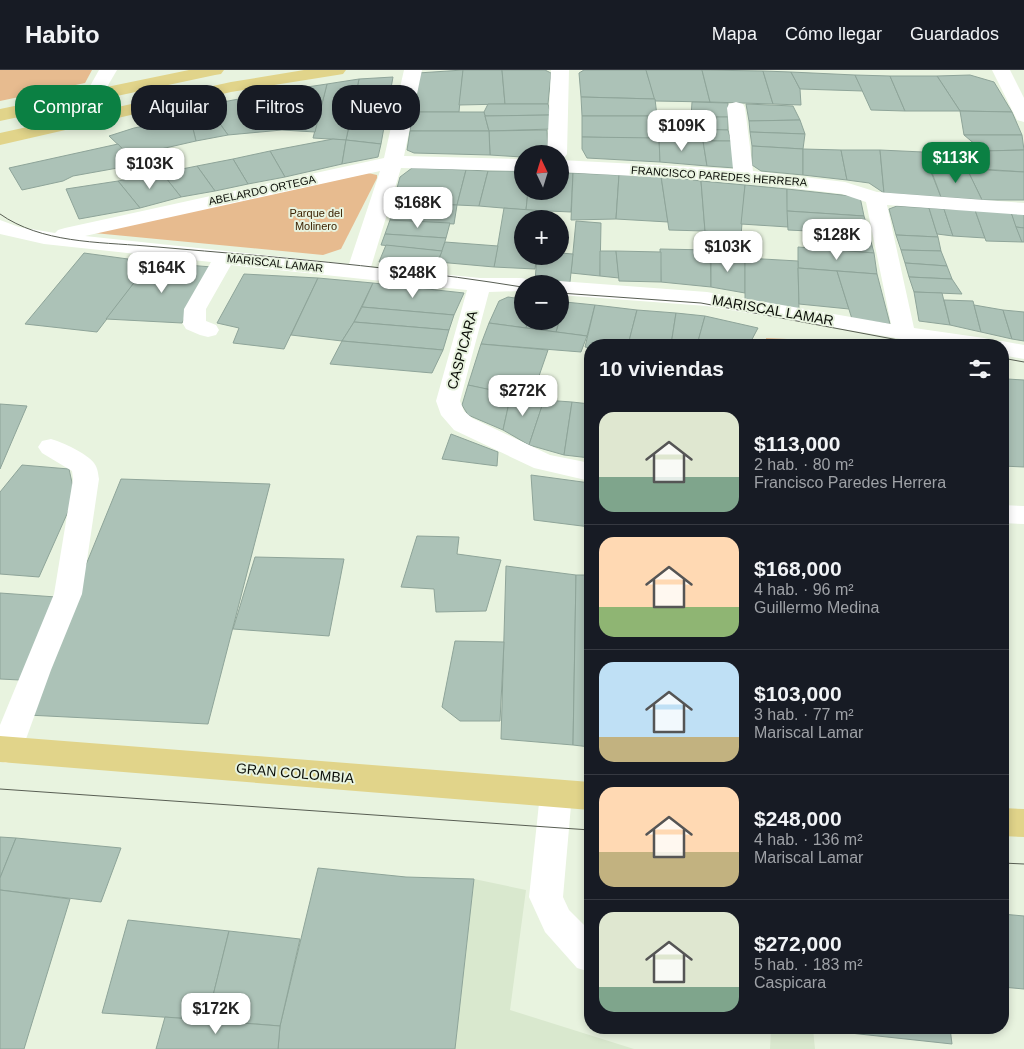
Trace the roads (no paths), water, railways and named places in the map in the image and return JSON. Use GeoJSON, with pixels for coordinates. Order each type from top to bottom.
{"type":"FeatureCollection","features":[{"type":"Feature","properties":{"kind":"main road"},"geometry":{"type":"LineString","coordinates":[[121,89],[215,70]]}},
{"type":"Feature","properties":{"kind":"main road"},"geometry":{"type":"LineString","coordinates":[[0,139],[231,87],[337,70]]}},
{"type":"Feature","properties":{"kind":"main road"},"geometry":{"type":"LineString","coordinates":[[0,115],[15,112]]}},
{"type":"Feature","properties":{"kind":"main road","name":"GRAN COLOMBIA"},"geometry":{"type":"LineString","coordinates":[[3,749],[584,796]]}},
{"type":"Feature","properties":{"kind":"main road"},"geometry":{"type":"LineString","coordinates":[[1009,822],[1024,823]]}},
{"type":"Feature","properties":{"kind":"street"},"geometry":{"type":"LineString","coordinates":[[100,85],[108,70]]}},
{"type":"Feature","properties":{"kind":"street"},"geometry":{"type":"LineString","coordinates":[[362,272],[360,265],[393,162],[413,70]]}},
{"type":"Feature","properties":{"kind":"street"},"geometry":{"type":"LineString","coordinates":[[558,145],[560,70]]}},
{"type":"Feature","properties":{"kind":"street"},"geometry":{"type":"LineString","coordinates":[[1002,70],[1024,116]]}},
{"type":"Feature","properties":{"kind":"street"},"geometry":{"type":"LineString","coordinates":[[736,108],[744,176]]}},
{"type":"Feature","properties":{"kind":"street"},"geometry":{"type":"LineString","coordinates":[[393,162],[514,165]]}},
{"type":"Feature","properties":{"kind":"street","name":"ABELARDO ORTEGA"},"geometry":{"type":"LineString","coordinates":[[44,238],[393,162]]}},
{"type":"Feature","properties":{"kind":"street","name":"FRANCISCO PAREDES HERRERA"},"geometry":{"type":"LineString","coordinates":[[569,166],[744,176],[845,188],[875,198],[1024,209]]}},
{"type":"Feature","properties":{"kind":"street"},"geometry":{"type":"LineString","coordinates":[[875,198],[904,333]]}},
{"type":"Feature","properties":{"kind":"street","name":"MARISCAL LAMAR"},"geometry":{"type":"LineString","coordinates":[[0,226],[13,232],[44,238],[480,285],[514,286]]}},
{"type":"Feature","properties":{"kind":"street"},"geometry":{"type":"LineString","coordinates":[[208,330],[194,324],[196,309],[224,258]]}},
{"type":"Feature","properties":{"kind":"street","name":"CASPICARA"},"geometry":{"type":"LineString","coordinates":[[480,285],[448,401],[453,415],[463,424],[543,462],[584,471]]}},
{"type":"Feature","properties":{"kind":"street","name":"MARISCAL LAMAR"},"geometry":{"type":"LineString","coordinates":[[569,289],[707,299],[944,339]]}},
{"type":"Feature","properties":{"kind":"street"},"geometry":{"type":"LineString","coordinates":[[1009,349],[1024,352]]}},
{"type":"Feature","properties":{"kind":"street"},"geometry":{"type":"LineString","coordinates":[[3,749],[68,594],[86,479],[84,467],[51,447]]}},
{"type":"Feature","properties":{"kind":"street"},"geometry":{"type":"LineString","coordinates":[[1009,514],[1024,515]]}},
{"type":"Feature","properties":{"kind":"street"},"geometry":{"type":"LineString","coordinates":[[556,794],[546,897],[557,921],[584,950]]}},
{"type":"Feature","properties":{"kind":"tram line"},"geometry":{"type":"LineString","coordinates":[[0,214],[16,224],[33,231],[90,242],[361,266],[514,286]]}},
{"type":"Feature","properties":{"kind":"tram line"},"geometry":{"type":"LineString","coordinates":[[569,294],[701,303],[893,339]]}},
{"type":"Feature","properties":{"kind":"tram line"},"geometry":{"type":"LineString","coordinates":[[1009,359],[1024,362]]}},
{"type":"Feature","properties":{"kind":"tram line"},"geometry":{"type":"LineString","coordinates":[[0,789],[584,830]]}},
{"type":"Feature","properties":{"kind":"tram line"},"geometry":{"type":"LineString","coordinates":[[1009,863],[1024,864]]}},
{"type":"Feature","properties":{"kind":"park label","name":"Parque del Molinero"},"geometry":{"type":"Point","coordinates":[316,219]}}]}
